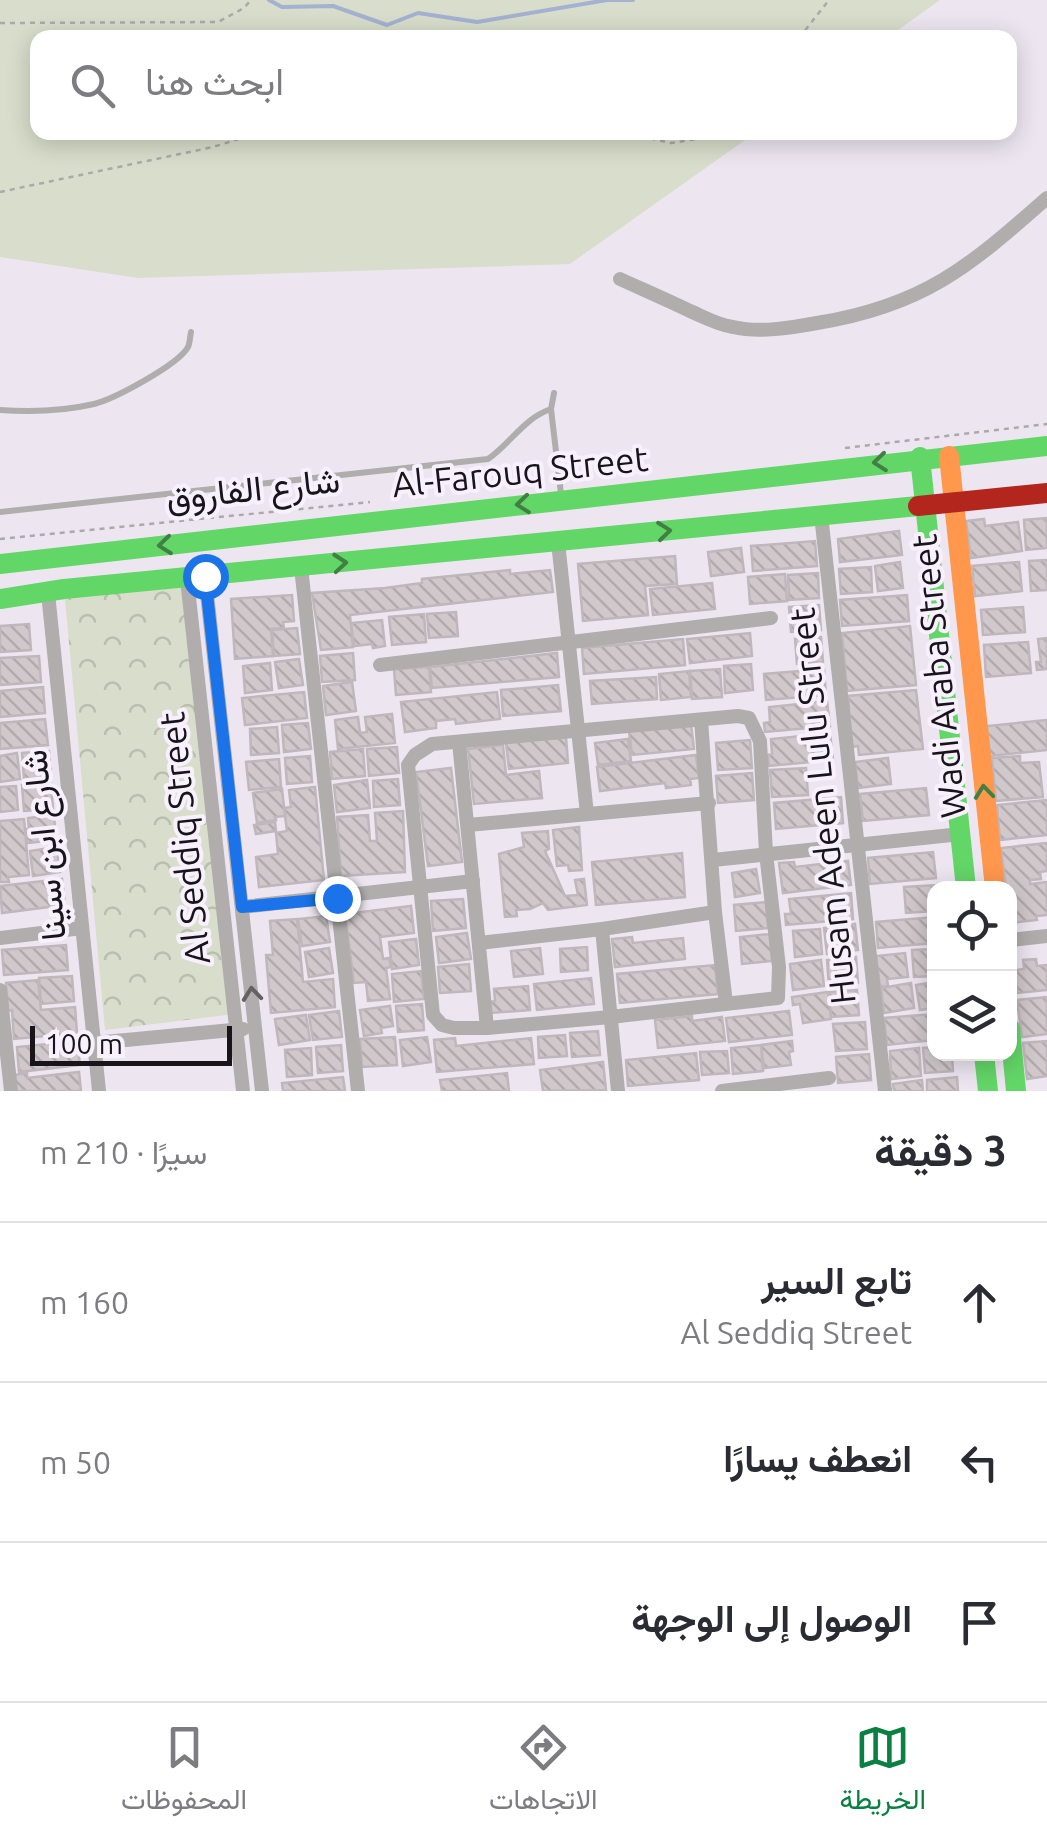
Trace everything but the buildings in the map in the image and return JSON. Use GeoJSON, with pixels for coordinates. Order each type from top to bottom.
{"type":"FeatureCollection","features":[{"type":"Feature","properties":{"kind":"main road","name":"Al-Farouq Street"},"geometry":{"type":"LineString","coordinates":[[0,564],[920,457],[1047,446]]}},
{"type":"Feature","properties":{"kind":"main road","name":"Wadi Araba Street"},"geometry":{"type":"LineString","coordinates":[[948,456],[994,881]]}},
{"type":"Feature","properties":{"kind":"main road","name":"Wadi Araba Street"},"geometry":{"type":"LineString","coordinates":[[920,457],[965,881]]}},
{"type":"Feature","properties":{"kind":"main road","name":"Al-Farouq Street"},"geometry":{"type":"LineString","coordinates":[[0,599],[64,589],[1047,493]]}},
{"type":"Feature","properties":{"kind":"main road"},"geometry":{"type":"LineString","coordinates":[[435,514],[441,554]]}},
{"type":"Feature","properties":{"kind":"main road"},"geometry":{"type":"LineString","coordinates":[[985,1061],[988,1091]]}},
{"type":"Feature","properties":{"kind":"main road"},"geometry":{"type":"LineString","coordinates":[[1013,1061],[1016,1091]]}},
{"type":"Feature","properties":{"kind":"street"},"geometry":{"type":"LineString","coordinates":[[620,279],[709,319],[739,328],[777,328],[850,318],[913,298],[954,274],[1047,198]]}},
{"type":"Feature","properties":{"kind":"street","name":"Husam Adeen Lulu Street"},"geometry":{"type":"LineString","coordinates":[[821,515],[885,1091]]}},
{"type":"Feature","properties":{"kind":"street"},"geometry":{"type":"LineString","coordinates":[[558,542],[587,814]]}},
{"type":"Feature","properties":{"kind":"street"},"geometry":{"type":"LineString","coordinates":[[301,567],[358,1091]]}},
{"type":"Feature","properties":{"kind":"street","name":"Al Seddiq Street"},"geometry":{"type":"LineString","coordinates":[[196,577],[242,907],[262,1091]]}},
{"type":"Feature","properties":{"kind":"street","name":"Al Seddiq Street"},"geometry":{"type":"LineString","coordinates":[[196,577],[243,1091]]}},
{"type":"Feature","properties":{"kind":"street","name":"شارع ابن سينا"},"geometry":{"type":"LineString","coordinates":[[48,593],[99,1091]]}},
{"type":"Feature","properties":{"kind":"street"},"geometry":{"type":"LineString","coordinates":[[380,665],[772,618]]}},
{"type":"Feature","properties":{"kind":"street"},"geometry":{"type":"LineString","coordinates":[[749,718],[760,741],[766,853],[780,967],[778,998],[486,1028],[454,1028],[442,1025],[433,1015],[408,765],[432,744],[578,732],[749,718]]}},
{"type":"Feature","properties":{"kind":"street"},"geometry":{"type":"LineString","coordinates":[[701,720],[726,1003]]}},
{"type":"Feature","properties":{"kind":"street"},"geometry":{"type":"LineString","coordinates":[[459,742],[486,1028]]}},
{"type":"Feature","properties":{"kind":"street"},"geometry":{"type":"LineString","coordinates":[[468,825],[709,802]]}},
{"type":"Feature","properties":{"kind":"street"},"geometry":{"type":"LineString","coordinates":[[713,860],[961,834]]}},
{"type":"Feature","properties":{"kind":"street"},"geometry":{"type":"LineString","coordinates":[[242,907],[473,882]]}},
{"type":"Feature","properties":{"kind":"street"},"geometry":{"type":"LineString","coordinates":[[480,943],[715,912]]}},
{"type":"Feature","properties":{"kind":"street"},"geometry":{"type":"LineString","coordinates":[[0,938],[82,928]]}},
{"type":"Feature","properties":{"kind":"street"},"geometry":{"type":"LineString","coordinates":[[602,929],[618,1091]]}},
{"type":"Feature","properties":{"kind":"street"},"geometry":{"type":"LineString","coordinates":[[1017,939],[1047,936]]}},
{"type":"Feature","properties":{"kind":"street"},"geometry":{"type":"LineString","coordinates":[[0,990],[11,1091]]}},
{"type":"Feature","properties":{"kind":"street"},"geometry":{"type":"LineString","coordinates":[[94,1043],[255,1027]]}},
{"type":"Feature","properties":{"kind":"street"},"geometry":{"type":"LineString","coordinates":[[722,1091],[828,1078]]}},
{"type":"Feature","properties":{"kind":"lane"},"geometry":{"type":"LineString","coordinates":[[0,410],[28,412],[96,404],[171,364],[189,345],[191,332]]}},
{"type":"Feature","properties":{"kind":"lane"},"geometry":{"type":"LineString","coordinates":[[554,393],[551,408],[562,500]]}},
{"type":"Feature","properties":{"kind":"lane"},"geometry":{"type":"LineString","coordinates":[[0,512],[488,459],[506,447],[526,421],[551,408]]}},
{"type":"Feature","properties":{"kind":"path"},"geometry":{"type":"LineString","coordinates":[[0,23],[218,22],[251,0]]}},
{"type":"Feature","properties":{"kind":"path"},"geometry":{"type":"LineString","coordinates":[[805,30],[829,0]]}},
{"type":"Feature","properties":{"kind":"path"},"geometry":{"type":"LineString","coordinates":[[0,192],[237,140]]}},
{"type":"Feature","properties":{"kind":"path"},"geometry":{"type":"LineString","coordinates":[[657,140],[690,140]]}},
{"type":"Feature","properties":{"kind":"path"},"geometry":{"type":"LineString","coordinates":[[836,449],[1047,424]]}},
{"type":"Feature","properties":{"kind":"path","name":"شارع الفاروق"},"geometry":{"type":"LineString","coordinates":[[0,539],[367,503]]}},
{"type":"Feature","properties":{"kind":"green space"},"geometry":{"type":"Polygon","coordinates":[[[0,0],[940,0],[898,30],[30,30],[30,140],[745,140],[570,264],[138,278],[0,257],[0,0]]]}},
{"type":"Feature","properties":{"kind":"green space"},"geometry":{"type":"Polygon","coordinates":[[[187,579],[235,1014],[105,1030],[64,589],[187,579]]]}},
{"type":"Feature","properties":{"kind":"waterway"},"geometry":{"type":"LineString","coordinates":[[269,0],[282,7],[333,6],[387,25],[418,13],[477,22],[607,0],[633,0]]}},
{"type":"Feature","properties":{"kind":"traffic: fast"},"geometry":{"type":"LineString","coordinates":[[0,564],[1047,446]]}},
{"type":"Feature","properties":{"kind":"traffic: fast"},"geometry":{"type":"LineString","coordinates":[[920,457],[965,881]]}},
{"type":"Feature","properties":{"kind":"traffic: fast"},"geometry":{"type":"LineString","coordinates":[[0,599],[64,589],[918,506]]}},
{"type":"Feature","properties":{"kind":"traffic: fast"},"geometry":{"type":"LineString","coordinates":[[985,1061],[988,1091]]}},
{"type":"Feature","properties":{"kind":"traffic: fast"},"geometry":{"type":"LineString","coordinates":[[1013,1061],[1016,1091]]}},
{"type":"Feature","properties":{"kind":"traffic: slow"},"geometry":{"type":"LineString","coordinates":[[949,456],[994,881]]}},
{"type":"Feature","properties":{"kind":"traffic: jam"},"geometry":{"type":"LineString","coordinates":[[918,506],[1047,493]]}},
{"type":"Feature","properties":{"kind":"route"},"geometry":{"type":"LineString","coordinates":[[205,576],[242,907],[337,898]]}}]}
